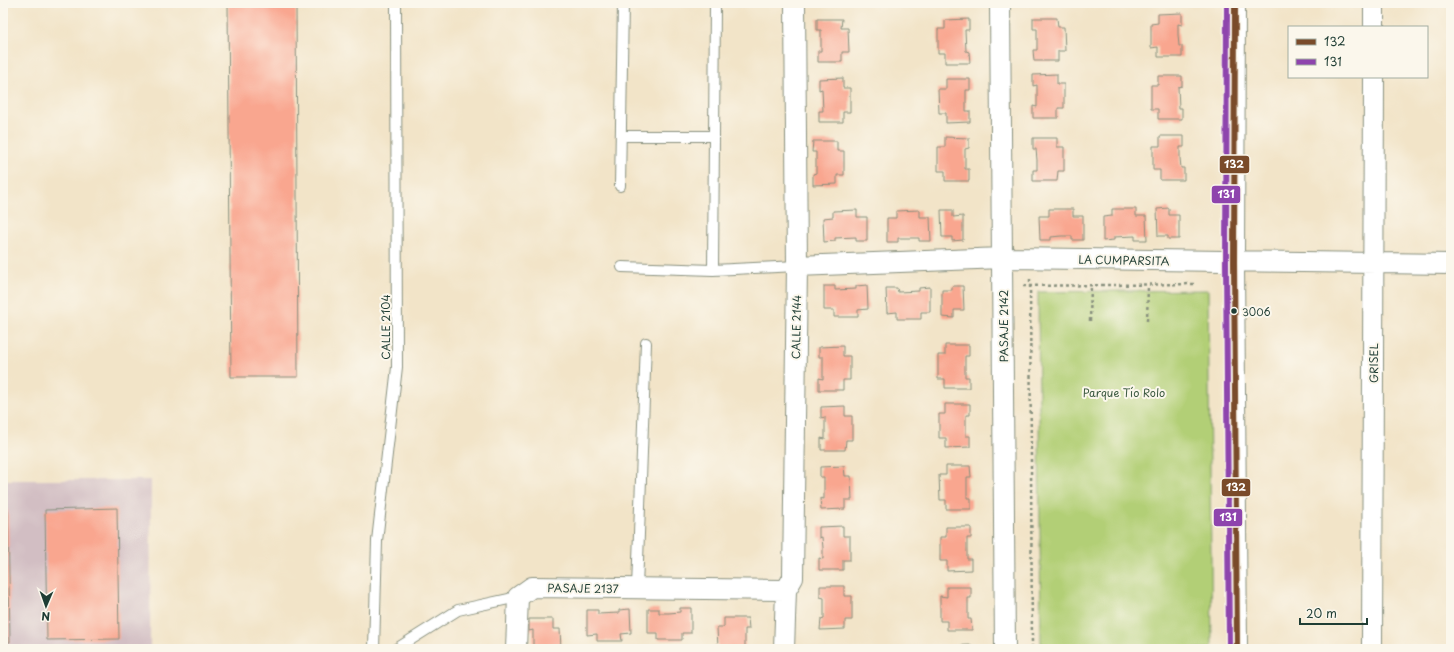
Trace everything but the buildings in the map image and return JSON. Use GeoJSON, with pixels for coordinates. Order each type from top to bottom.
{"type":"FeatureCollection","features":[{"type":"Feature","properties":{"kind":"street","name":"CALLE 2144"},"geometry":{"type":"LineString","coordinates":[[784,649],[786,590],[793,578],[797,266],[795,3]]}},
{"type":"Feature","properties":{"kind":"street","name":"PASAJE 2142"},"geometry":{"type":"LineString","coordinates":[[1000,3],[1005,649]]}},
{"type":"Feature","properties":{"kind":"street"},"geometry":{"type":"LineString","coordinates":[[1235,3],[1234,262],[1237,649]]}},
{"type":"Feature","properties":{"kind":"street"},"geometry":{"type":"LineString","coordinates":[[1374,3],[1374,26]]}},
{"type":"Feature","properties":{"kind":"street","name":"GRISEL"},"geometry":{"type":"LineString","coordinates":[[1372,649],[1374,78]]}},
{"type":"Feature","properties":{"kind":"street","name":"LA CUMPARSITA"},"geometry":{"type":"LineString","coordinates":[[797,266],[1002,258],[1451,264]]}},
{"type":"Feature","properties":{"kind":"street","name":"PASAJE 2137"},"geometry":{"type":"LineString","coordinates":[[518,596],[532,587],[786,590]]}},
{"type":"Feature","properties":{"kind":"street"},"geometry":{"type":"LineString","coordinates":[[516,649],[518,596]]}},
{"type":"Feature","properties":{"kind":"lane","name":"CALLE 2104"},"geometry":{"type":"LineString","coordinates":[[374,649],[377,541],[397,367],[396,3]]}},
{"type":"Feature","properties":{"kind":"lane"},"geometry":{"type":"LineString","coordinates":[[620,186],[623,3]]}},
{"type":"Feature","properties":{"kind":"lane"},"geometry":{"type":"LineString","coordinates":[[712,270],[715,3]]}},
{"type":"Feature","properties":{"kind":"lane"},"geometry":{"type":"LineString","coordinates":[[621,136],[714,136]]}},
{"type":"Feature","properties":{"kind":"lane"},"geometry":{"type":"LineString","coordinates":[[622,267],[712,270],[797,266]]}},
{"type":"Feature","properties":{"kind":"lane"},"geometry":{"type":"LineString","coordinates":[[637,588],[646,343]]}},
{"type":"Feature","properties":{"kind":"lane","name":"PASAJE 2137"},"geometry":{"type":"LineString","coordinates":[[396,649],[458,610],[518,596]]}},
{"type":"Feature","properties":{"kind":"path"},"geometry":{"type":"LineString","coordinates":[[1030,259],[1032,649]]}},
{"type":"Feature","properties":{"kind":"path"},"geometry":{"type":"LineString","coordinates":[[1003,287],[1199,284]]}},
{"type":"Feature","properties":{"kind":"path"},"geometry":{"type":"LineString","coordinates":[[1090,321],[1091,285]]}},
{"type":"Feature","properties":{"kind":"path"},"geometry":{"type":"LineString","coordinates":[[1147,321],[1148,285]]}},
{"type":"Feature","properties":{"kind":"shaded area"},"geometry":{"type":"Polygon","coordinates":[[[3,480],[151,480],[150,649],[3,649],[3,480]]]}},
{"type":"Feature","properties":{"kind":"green space","name":"Parque Tío Rolo"},"geometry":{"type":"Polygon","coordinates":[[[1208,290],[1212,649],[1041,649],[1038,292],[1208,290]]]}},
{"type":"Feature","properties":{"kind":"transit line","name":"131"},"geometry":{"type":"LineString","coordinates":[[1227,3],[1226,262],[1229,649]]}},
{"type":"Feature","properties":{"kind":"transit line","name":"132"},"geometry":{"type":"LineString","coordinates":[[1235,3],[1234,262],[1237,649]]}},
{"type":"Feature","properties":{"kind":"place","name":"3006"},"geometry":{"type":"Point","coordinates":[1234,311]}}]}
